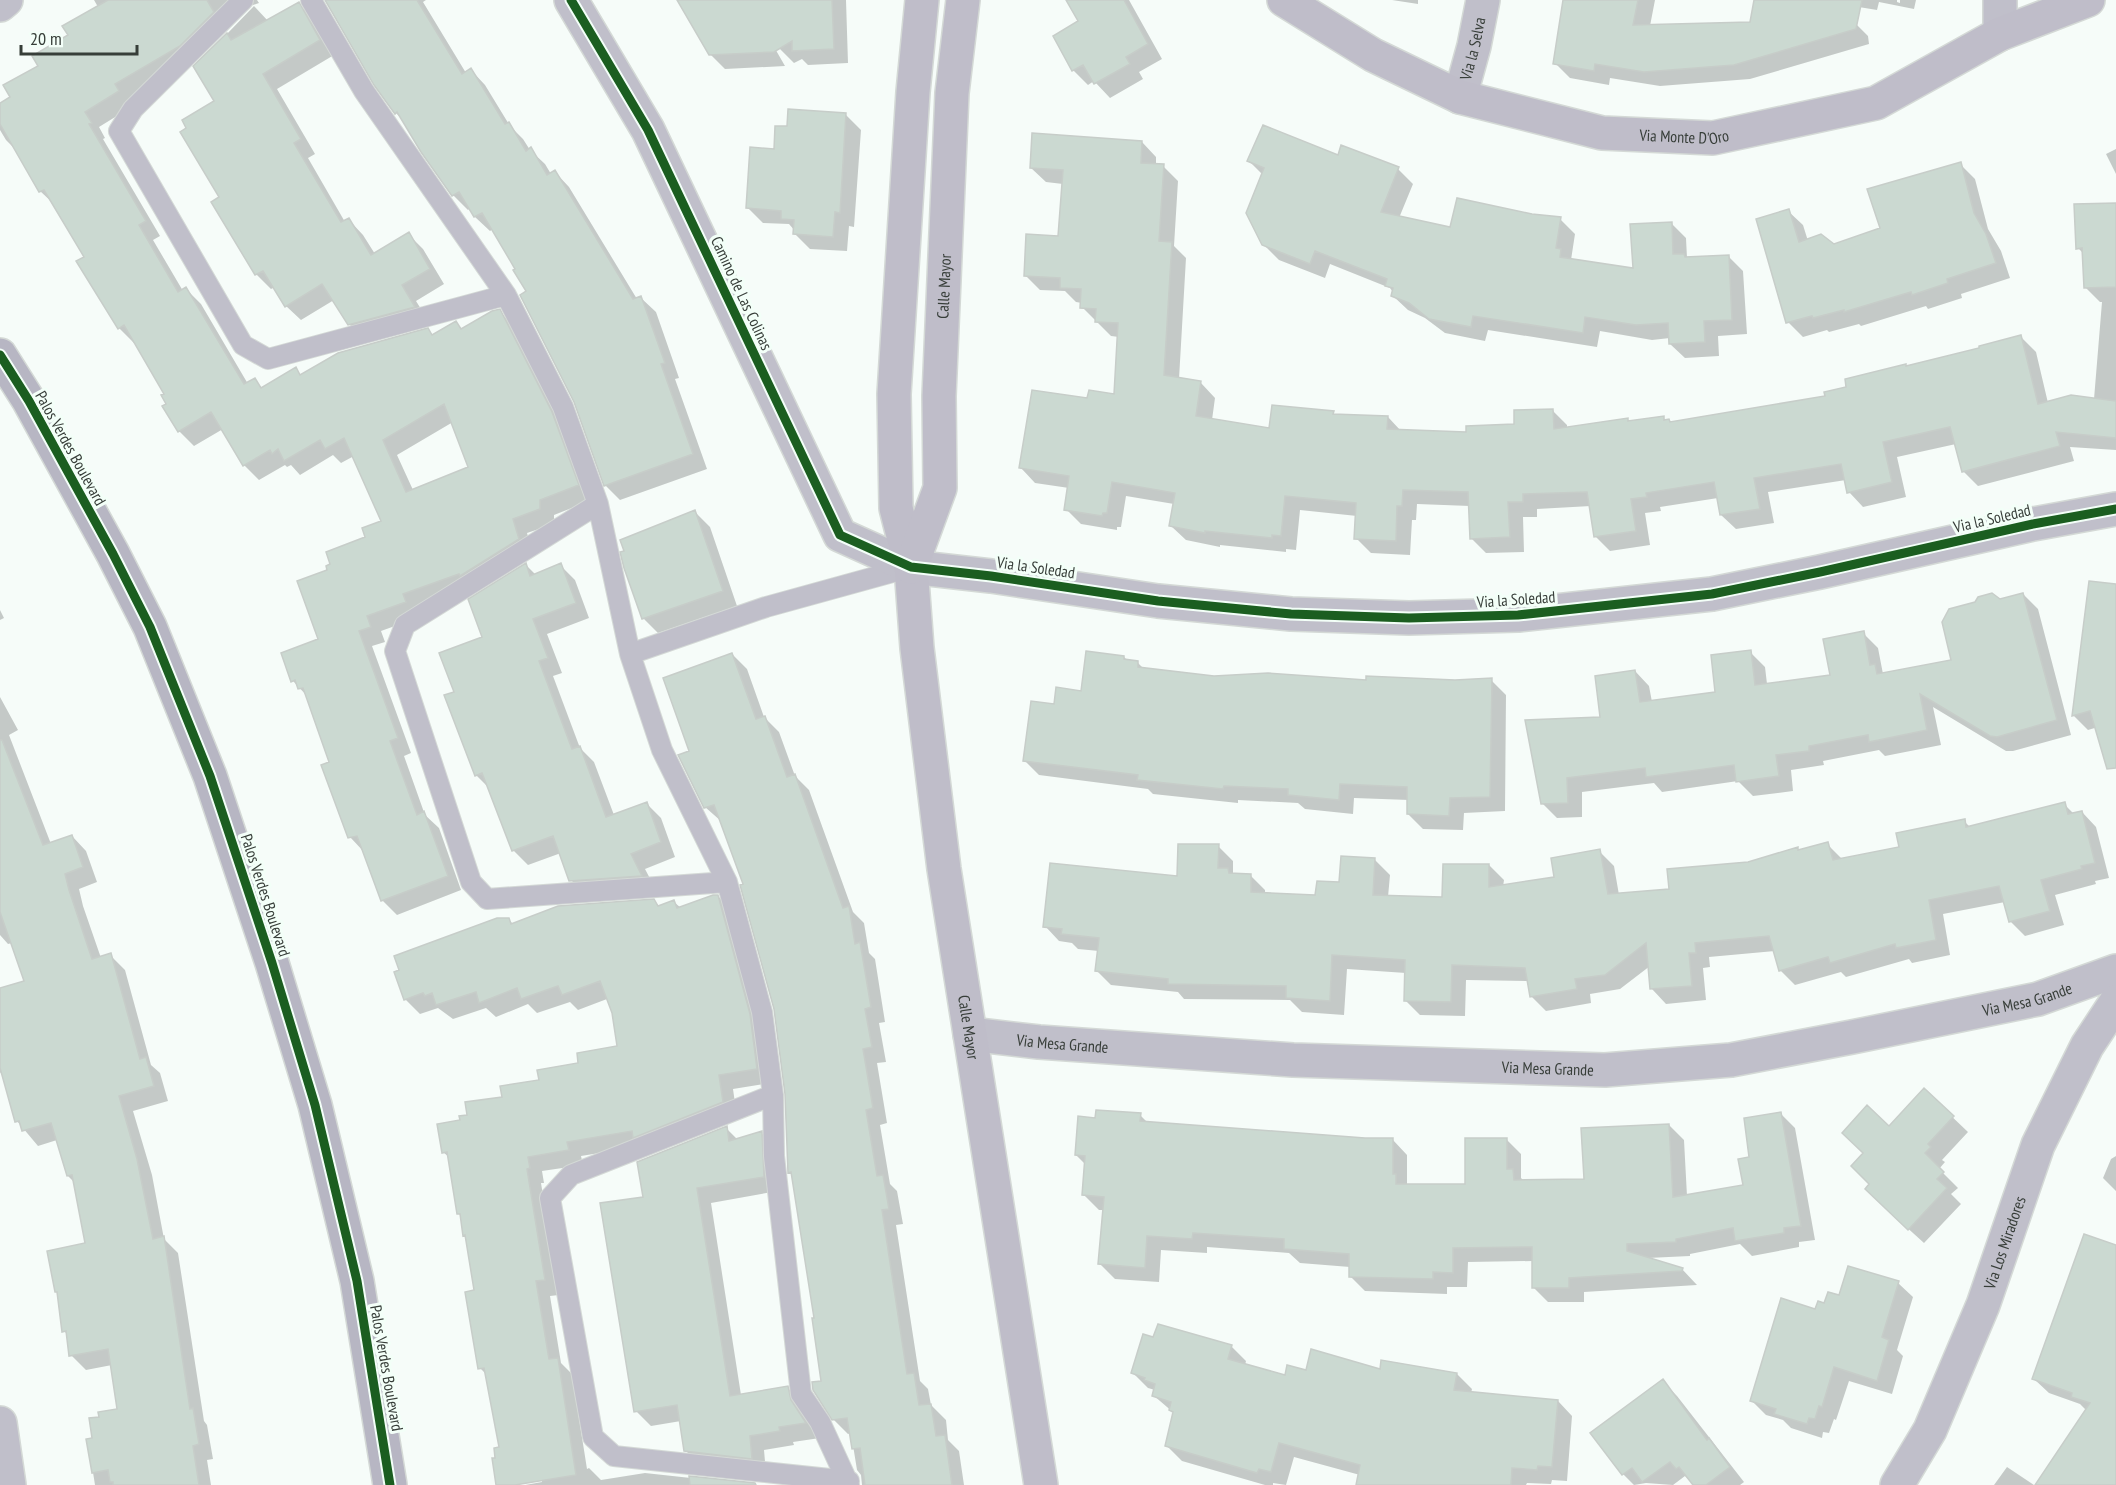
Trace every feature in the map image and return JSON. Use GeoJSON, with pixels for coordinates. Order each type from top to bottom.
{"type":"FeatureCollection","features":[{"type":"Feature","properties":{"kind":"main road","name":"Palos Verdes Boulevard"},"geometry":{"type":"LineString","coordinates":[[0,355],[107,544],[150,627],[210,776],[272,963],[315,1105],[357,1281],[390,1485]]}},
{"type":"Feature","properties":{"kind":"street"},"geometry":{"type":"LineString","coordinates":[[0,5],[6,0]]}},
{"type":"Feature","properties":{"kind":"street","name":"Camino de Las Colinas"},"geometry":{"type":"LineString","coordinates":[[571,0],[648,130],[840,535],[912,567]]}},
{"type":"Feature","properties":{"kind":"street","name":"Calle Mayor"},"geometry":{"type":"LineString","coordinates":[[922,0],[913,92],[894,394],[896,508],[912,567],[917,648],[944,869],[1041,1485]]}},
{"type":"Feature","properties":{"kind":"street","name":"Calle Mayor"},"geometry":{"type":"LineString","coordinates":[[912,567],[940,488],[939,396],[952,93],[963,0]]}},
{"type":"Feature","properties":{"kind":"street","name":"Via Monte D'Oro"},"geometry":{"type":"LineString","coordinates":[[1284,0],[1373,55],[1460,97],[1602,133],[1713,138],[1876,103],[2000,34],[2088,0]]}},
{"type":"Feature","properties":{"kind":"street","name":"Via la Selva"},"geometry":{"type":"LineString","coordinates":[[1460,97],[1474,46],[1482,0]]}},
{"type":"Feature","properties":{"kind":"street"},"geometry":{"type":"LineString","coordinates":[[2000,0],[2000,34]]}},
{"type":"Feature","properties":{"kind":"street","name":"Via la Soledad"},"geometry":{"type":"LineString","coordinates":[[912,567],[991,576],[1158,601],[1291,614],[1408,618],[1518,615],[1712,594],[1820,573],[2033,524],[2116,509]]}},
{"type":"Feature","properties":{"kind":"street","name":"Via Mesa Grande"},"geometry":{"type":"LineString","coordinates":[[970,1034],[1039,1042],[1293,1060],[1605,1070],[1731,1060],[1852,1038],[2038,999],[2116,971]]}},
{"type":"Feature","properties":{"kind":"street","name":"Via Los Miradores"},"geometry":{"type":"LineString","coordinates":[[1897,1485],[1930,1430],[1983,1305],[2038,1145],[2087,1046],[2116,1002]]}},
{"type":"Feature","properties":{"kind":"street"},"geometry":{"type":"LineString","coordinates":[[0,1424],[9,1485]]}},
{"type":"Feature","properties":{"kind":"lane"},"geometry":{"type":"LineString","coordinates":[[243,0],[133,109],[119,131],[243,345],[268,359],[506,295]]}},
{"type":"Feature","properties":{"kind":"lane"},"geometry":{"type":"LineString","coordinates":[[312,0],[364,91],[506,295],[563,407],[598,504],[630,654],[662,750],[727,882],[762,1012],[773,1095],[774,1156],[801,1394],[820,1422],[849,1483]]}},
{"type":"Feature","properties":{"kind":"lane"},"geometry":{"type":"LineString","coordinates":[[598,504],[405,625],[395,651],[471,882],[487,899],[727,882]]}},
{"type":"Feature","properties":{"kind":"lane"},"geometry":{"type":"LineString","coordinates":[[630,654],[765,607],[912,567]]}},
{"type":"Feature","properties":{"kind":"lane"},"geometry":{"type":"LineString","coordinates":[[773,1095],[571,1175],[550,1198],[593,1437],[614,1456],[849,1483]]}},
{"type":"Feature","properties":{"kind":"building"},"geometry":{"type":"Polygon","coordinates":[[[108,0],[207,0],[214,12],[180,46],[115,84],[119,91],[85,112],[92,123],[89,124],[146,221],[139,225],[178,292],[186,287],[244,384],[255,378],[261,388],[296,367],[300,375],[338,353],[428,328],[432,335],[456,321],[461,329],[492,311],[500,309],[552,412],[579,485],[540,500],[540,509],[513,519],[519,539],[460,576],[459,574],[403,594],[406,602],[367,616],[371,627],[359,631],[398,738],[390,741],[417,815],[424,811],[448,876],[381,901],[357,836],[348,838],[321,765],[329,762],[303,688],[298,689],[295,680],[291,682],[281,653],[318,639],[297,581],[327,570],[326,566],[330,564],[326,552],[365,537],[362,528],[381,521],[344,438],[325,449],[320,440],[284,461],[278,449],[272,454],[270,450],[243,466],[211,412],[178,432],[162,406],[166,404],[161,395],[164,394],[124,325],[118,329],[76,261],[84,257],[44,190],[39,192],[0,124],[0,103],[10,97],[3,85],[38,66],[32,56],[68,35],[62,26],[108,0]],[[444,404],[383,440],[406,492],[468,467],[444,404]]]}},
{"type":"Feature","properties":{"kind":"building"},"geometry":{"type":"Polygon","coordinates":[[[325,0],[417,0],[462,74],[471,68],[505,124],[509,122],[526,151],[531,147],[547,175],[555,170],[633,299],[641,296],[665,363],[661,364],[693,454],[604,486],[574,402],[520,295],[526,291],[513,270],[515,269],[482,213],[474,217],[459,192],[452,196],[421,152],[397,112],[395,114],[374,85],[325,0]]]}},
{"type":"Feature","properties":{"kind":"building"},"geometry":{"type":"Polygon","coordinates":[[[677,0],[832,0],[834,49],[792,51],[792,41],[774,52],[709,55],[677,0]]]}},
{"type":"Feature","properties":{"kind":"building"},"geometry":{"type":"Polygon","coordinates":[[[1066,0],[1124,0],[1148,44],[1126,57],[1130,64],[1094,84],[1083,65],[1072,71],[1053,36],[1078,21],[1066,0]]]}},
{"type":"Feature","properties":{"kind":"building"},"geometry":{"type":"Polygon","coordinates":[[[1563,0],[1638,0],[1633,25],[1750,22],[1754,0],[1862,0],[1856,29],[1734,65],[1644,72],[1595,64],[1594,71],[1553,64],[1563,0]]]}},
{"type":"Feature","properties":{"kind":"building"},"geometry":{"type":"Polygon","coordinates":[[[299,2],[320,40],[263,74],[301,139],[294,143],[341,222],[349,218],[371,255],[409,232],[430,269],[402,285],[415,307],[348,325],[322,284],[285,307],[263,271],[255,275],[211,202],[219,197],[180,132],[186,128],[182,120],[214,101],[193,66],[227,33],[231,40],[299,2]]]}},
{"type":"Feature","properties":{"kind":"building"},"geometry":{"type":"Polygon","coordinates":[[[788,109],[846,113],[840,213],[835,212],[833,237],[793,234],[794,220],[781,219],[781,211],[746,208],[750,147],[774,149],[775,126],[787,126],[788,109]]]}},
{"type":"Feature","properties":{"kind":"building"},"geometry":{"type":"Polygon","coordinates":[[[1263,125],[1338,155],[1341,145],[1399,167],[1381,212],[1450,227],[1457,198],[1532,214],[1561,217],[1556,248],[1561,249],[1560,257],[1633,268],[1630,224],[1672,222],[1673,254],[1684,254],[1685,257],[1729,255],[1732,320],[1704,321],[1705,342],[1669,344],[1668,323],[1636,325],[1585,317],[1583,333],[1473,316],[1471,327],[1429,319],[1409,303],[1391,296],[1393,288],[1385,286],[1387,279],[1315,251],[1310,264],[1262,245],[1246,213],[1264,168],[1247,161],[1263,125]]]}},
{"type":"Feature","properties":{"kind":"building"},"geometry":{"type":"Polygon","coordinates":[[[1032,133],[1142,141],[1141,163],[1164,164],[1159,241],[1172,242],[1164,375],[1201,381],[1196,416],[1269,428],[1272,405],[1334,411],[1333,414],[1388,416],[1387,429],[1466,432],[1466,426],[1514,424],[1514,410],[1553,409],[1554,429],[1628,418],[1628,421],[1664,416],[1664,420],[1669,419],[1670,422],[1825,396],[1824,392],[1846,387],[1845,379],[1979,348],[1979,346],[2021,335],[2038,404],[2071,395],[2116,401],[2116,438],[2056,432],[2060,446],[1962,472],[1950,427],[1883,442],[1892,482],[1847,493],[1841,464],[1754,478],[1760,509],[1720,515],[1714,482],[1646,493],[1647,497],[1631,499],[1636,531],[1594,537],[1587,492],[1523,494],[1523,502],[1508,502],[1510,537],[1470,539],[1468,492],[1403,490],[1402,506],[1397,506],[1396,541],[1354,539],[1356,503],[1285,496],[1281,536],[1272,535],[1272,538],[1205,531],[1205,533],[1169,526],[1175,493],[1112,482],[1107,513],[1103,513],[1102,516],[1064,510],[1069,476],[1019,468],[1032,390],[1087,398],[1089,390],[1114,394],[1118,323],[1095,322],[1096,309],[1080,308],[1081,289],[1060,288],[1060,278],[1024,276],[1026,234],[1058,236],[1063,170],[1030,168],[1032,133]]]}},
{"type":"Feature","properties":{"kind":"building"},"geometry":{"type":"Polygon","coordinates":[[[1961,162],[1974,213],[1986,234],[1996,263],[1947,279],[1948,283],[1912,295],[1911,292],[1844,312],[1844,310],[1813,318],[1812,316],[1786,323],[1756,219],[1789,209],[1799,242],[1821,234],[1834,244],[1880,228],[1867,189],[1961,162]]]}},
{"type":"Feature","properties":{"kind":"building"},"geometry":{"type":"Polygon","coordinates":[[[2116,203],[2116,287],[2084,288],[2082,248],[2076,249],[2074,204],[2116,203]]]}},
{"type":"Feature","properties":{"kind":"building"},"geometry":{"type":"Polygon","coordinates":[[[695,510],[723,591],[642,619],[624,568],[620,552],[624,551],[620,540],[695,510]]]}},
{"type":"Feature","properties":{"kind":"building"},"geometry":{"type":"Polygon","coordinates":[[[526,563],[530,576],[561,563],[576,603],[533,619],[548,658],[539,661],[572,749],[580,746],[606,817],[647,802],[661,842],[631,854],[642,876],[569,881],[553,836],[512,851],[482,773],[475,776],[444,695],[454,692],[439,653],[482,637],[468,599],[526,563]]]}},
{"type":"Feature","properties":{"kind":"building"},"geometry":{"type":"Polygon","coordinates":[[[2089,581],[2116,584],[2116,768],[2107,769],[2090,711],[2072,716],[2089,581]]]}},
{"type":"Feature","properties":{"kind":"building"},"geometry":{"type":"Polygon","coordinates":[[[1992,593],[2000,599],[2023,593],[2057,720],[1997,737],[1990,736],[1920,694],[1927,730],[1869,742],[1868,735],[1809,746],[1809,751],[1776,755],[1779,776],[1736,782],[1734,765],[1646,777],[1645,768],[1567,778],[1568,803],[1541,804],[1525,720],[1600,717],[1595,676],[1635,670],[1640,702],[1715,692],[1711,655],[1751,650],[1755,685],[1830,675],[1823,639],[1864,631],[1870,665],[1875,664],[1877,674],[1951,660],[1942,622],[1949,609],[1975,602],[1978,597],[1992,593]]]}},
{"type":"Feature","properties":{"kind":"building"},"geometry":{"type":"Polygon","coordinates":[[[1086,651],[1124,656],[1124,659],[1138,661],[1138,667],[1214,676],[1268,673],[1366,680],[1366,676],[1455,680],[1492,678],[1490,797],[1450,798],[1449,816],[1407,814],[1407,787],[1340,784],[1339,800],[1288,795],[1288,789],[1224,786],[1223,789],[1137,780],[1138,775],[1023,761],[1031,701],[1054,704],[1056,687],[1081,691],[1086,651]]]}},
{"type":"Feature","properties":{"kind":"building"},"geometry":{"type":"Polygon","coordinates":[[[732,653],[756,719],[765,716],[787,777],[795,774],[843,908],[849,906],[855,944],[860,942],[871,1007],[865,1009],[872,1047],[863,1049],[873,1108],[866,1110],[877,1176],[883,1175],[889,1209],[882,1210],[907,1374],[914,1373],[919,1405],[931,1404],[936,1436],[945,1435],[952,1485],[865,1485],[860,1448],[852,1449],[847,1418],[832,1420],[813,1390],[812,1382],[821,1381],[812,1318],[814,1318],[791,1172],[788,1173],[785,1094],[774,1009],[740,885],[743,884],[714,805],[704,808],[678,755],[689,751],[663,678],[732,653]]]}},
{"type":"Feature","properties":{"kind":"building"},"geometry":{"type":"Polygon","coordinates":[[[0,740],[2,740],[43,845],[72,835],[83,867],[65,874],[69,890],[92,959],[111,953],[140,1059],[146,1057],[154,1086],[119,1096],[137,1159],[153,1239],[164,1236],[190,1409],[193,1408],[199,1444],[193,1446],[199,1485],[113,1485],[113,1482],[110,1482],[108,1470],[92,1473],[86,1439],[92,1438],[89,1418],[99,1417],[98,1412],[117,1409],[108,1349],[69,1356],[66,1331],[62,1332],[57,1292],[55,1292],[47,1251],[85,1243],[72,1175],[67,1176],[51,1123],[22,1131],[19,1121],[15,1122],[0,1068],[0,988],[24,981],[0,912],[0,740]]]}},
{"type":"Feature","properties":{"kind":"building"},"geometry":{"type":"Polygon","coordinates":[[[2065,802],[2068,814],[2082,811],[2095,863],[2081,866],[2082,869],[2041,880],[2050,911],[2009,922],[1999,886],[1929,900],[1936,940],[1896,948],[1895,944],[1830,963],[1828,957],[1779,971],[1769,936],[1695,943],[1696,953],[1689,953],[1692,986],[1650,989],[1646,943],[1605,975],[1575,979],[1577,989],[1530,997],[1525,968],[1452,965],[1451,1002],[1404,1001],[1405,960],[1332,955],[1330,1001],[1286,998],[1286,986],[1168,984],[1168,979],[1095,971],[1099,938],[1061,934],[1062,929],[1043,927],[1050,863],[1177,876],[1178,844],[1219,844],[1218,868],[1228,868],[1229,873],[1251,874],[1251,892],[1315,895],[1317,881],[1339,882],[1341,856],[1375,858],[1373,895],[1442,897],[1443,864],[1489,864],[1489,887],[1554,877],[1551,858],[1600,849],[1608,894],[1669,889],[1667,869],[1748,862],[1798,847],[1798,850],[1828,842],[1833,860],[1899,847],[1896,833],[1965,819],[1966,827],[2065,802]]]}},
{"type":"Feature","properties":{"kind":"building"},"geometry":{"type":"Polygon","coordinates":[[[718,895],[750,1014],[757,1069],[719,1075],[723,1102],[633,1138],[632,1131],[567,1142],[569,1150],[528,1157],[530,1168],[527,1169],[545,1280],[536,1281],[549,1359],[558,1358],[576,1475],[515,1485],[496,1485],[492,1458],[495,1458],[494,1448],[499,1447],[484,1368],[478,1369],[465,1292],[474,1290],[465,1235],[463,1236],[460,1214],[457,1214],[447,1152],[442,1153],[437,1124],[460,1120],[459,1116],[467,1115],[465,1102],[502,1097],[500,1086],[539,1080],[537,1070],[578,1063],[577,1053],[617,1046],[612,1013],[600,981],[562,995],[558,986],[521,999],[517,988],[479,1003],[476,992],[436,1005],[432,993],[425,996],[423,993],[404,1000],[394,972],[399,970],[394,956],[497,918],[509,918],[511,924],[558,906],[654,899],[658,906],[674,900],[677,908],[718,895]]]}},
{"type":"Feature","properties":{"kind":"building"},"geometry":{"type":"Polygon","coordinates":[[[1924,1088],[1954,1116],[1928,1144],[1931,1147],[1925,1153],[1944,1172],[1937,1179],[1947,1188],[1908,1230],[1865,1189],[1869,1184],[1851,1166],[1863,1153],[1842,1133],[1867,1105],[1889,1126],[1924,1088]]]}},
{"type":"Feature","properties":{"kind":"building"},"geometry":{"type":"Polygon","coordinates":[[[1096,1110],[1141,1113],[1140,1121],[1365,1138],[1393,1138],[1393,1174],[1396,1174],[1396,1184],[1465,1184],[1465,1138],[1507,1138],[1507,1169],[1513,1169],[1514,1180],[1584,1179],[1581,1128],[1669,1124],[1673,1197],[1743,1185],[1738,1159],[1749,1157],[1744,1118],[1781,1112],[1801,1226],[1784,1228],[1784,1233],[1735,1241],[1733,1228],[1676,1239],[1676,1242],[1627,1244],[1627,1251],[1683,1268],[1682,1271],[1569,1278],[1569,1288],[1532,1288],[1532,1247],[1453,1248],[1453,1273],[1433,1272],[1433,1279],[1349,1277],[1349,1254],[1284,1249],[1284,1239],[1193,1233],[1192,1239],[1147,1236],[1145,1268],[1098,1264],[1104,1197],[1082,1195],[1085,1156],[1075,1155],[1078,1116],[1095,1118],[1096,1110]]]}},
{"type":"Feature","properties":{"kind":"building"},"geometry":{"type":"Polygon","coordinates":[[[727,1126],[729,1141],[762,1131],[764,1177],[697,1188],[730,1396],[788,1386],[791,1400],[806,1423],[779,1427],[780,1431],[750,1436],[752,1459],[684,1451],[677,1405],[634,1412],[600,1203],[643,1197],[637,1162],[727,1126]]]}},
{"type":"Feature","properties":{"kind":"building"},"geometry":{"type":"Polygon","coordinates":[[[2084,1234],[2116,1245],[2116,1485],[2035,1485],[2090,1403],[2071,1397],[2072,1393],[2032,1379],[2084,1234]]]}},
{"type":"Feature","properties":{"kind":"building"},"geometry":{"type":"Polygon","coordinates":[[[1848,1266],[1899,1281],[1882,1337],[1889,1340],[1877,1381],[1834,1367],[1822,1407],[1819,1406],[1815,1419],[1809,1418],[1807,1424],[1774,1414],[1776,1409],[1750,1401],[1781,1298],[1815,1309],[1818,1301],[1824,1303],[1828,1292],[1839,1295],[1848,1266]]]}},
{"type":"Feature","properties":{"kind":"building"},"geometry":{"type":"Polygon","coordinates":[[[1158,1324],[1232,1345],[1228,1359],[1285,1375],[1287,1365],[1306,1370],[1311,1349],[1380,1369],[1381,1360],[1457,1373],[1454,1390],[1558,1400],[1552,1467],[1538,1466],[1537,1470],[1512,1468],[1511,1485],[1356,1485],[1360,1465],[1279,1443],[1271,1472],[1259,1469],[1257,1473],[1165,1446],[1173,1412],[1169,1410],[1171,1402],[1152,1396],[1155,1384],[1131,1373],[1143,1334],[1153,1337],[1158,1324]]]}},
{"type":"Feature","properties":{"kind":"building"},"geometry":{"type":"Polygon","coordinates":[[[1663,1379],[1707,1440],[1709,1438],[1730,1467],[1706,1485],[1693,1485],[1679,1467],[1676,1469],[1670,1462],[1642,1482],[1632,1468],[1622,1475],[1590,1433],[1663,1379]]]}},
{"type":"Feature","properties":{"kind":"building"},"geometry":{"type":"Polygon","coordinates":[[[689,1476],[755,1483],[756,1485],[690,1485],[689,1476]]]}},
{"type":"Feature","properties":{"kind":"cycle path"},"geometry":{"type":"LineString","coordinates":[[571,0],[648,130],[840,535],[911,567],[991,576],[1158,601],[1291,614],[1409,618],[1518,615],[1712,594],[2033,524],[2116,509]]}},
{"type":"Feature","properties":{"kind":"cycle path"},"geometry":{"type":"LineString","coordinates":[[0,355],[29,401],[113,554],[150,627],[210,776],[272,963],[315,1105],[357,1281],[390,1485]]}}]}
